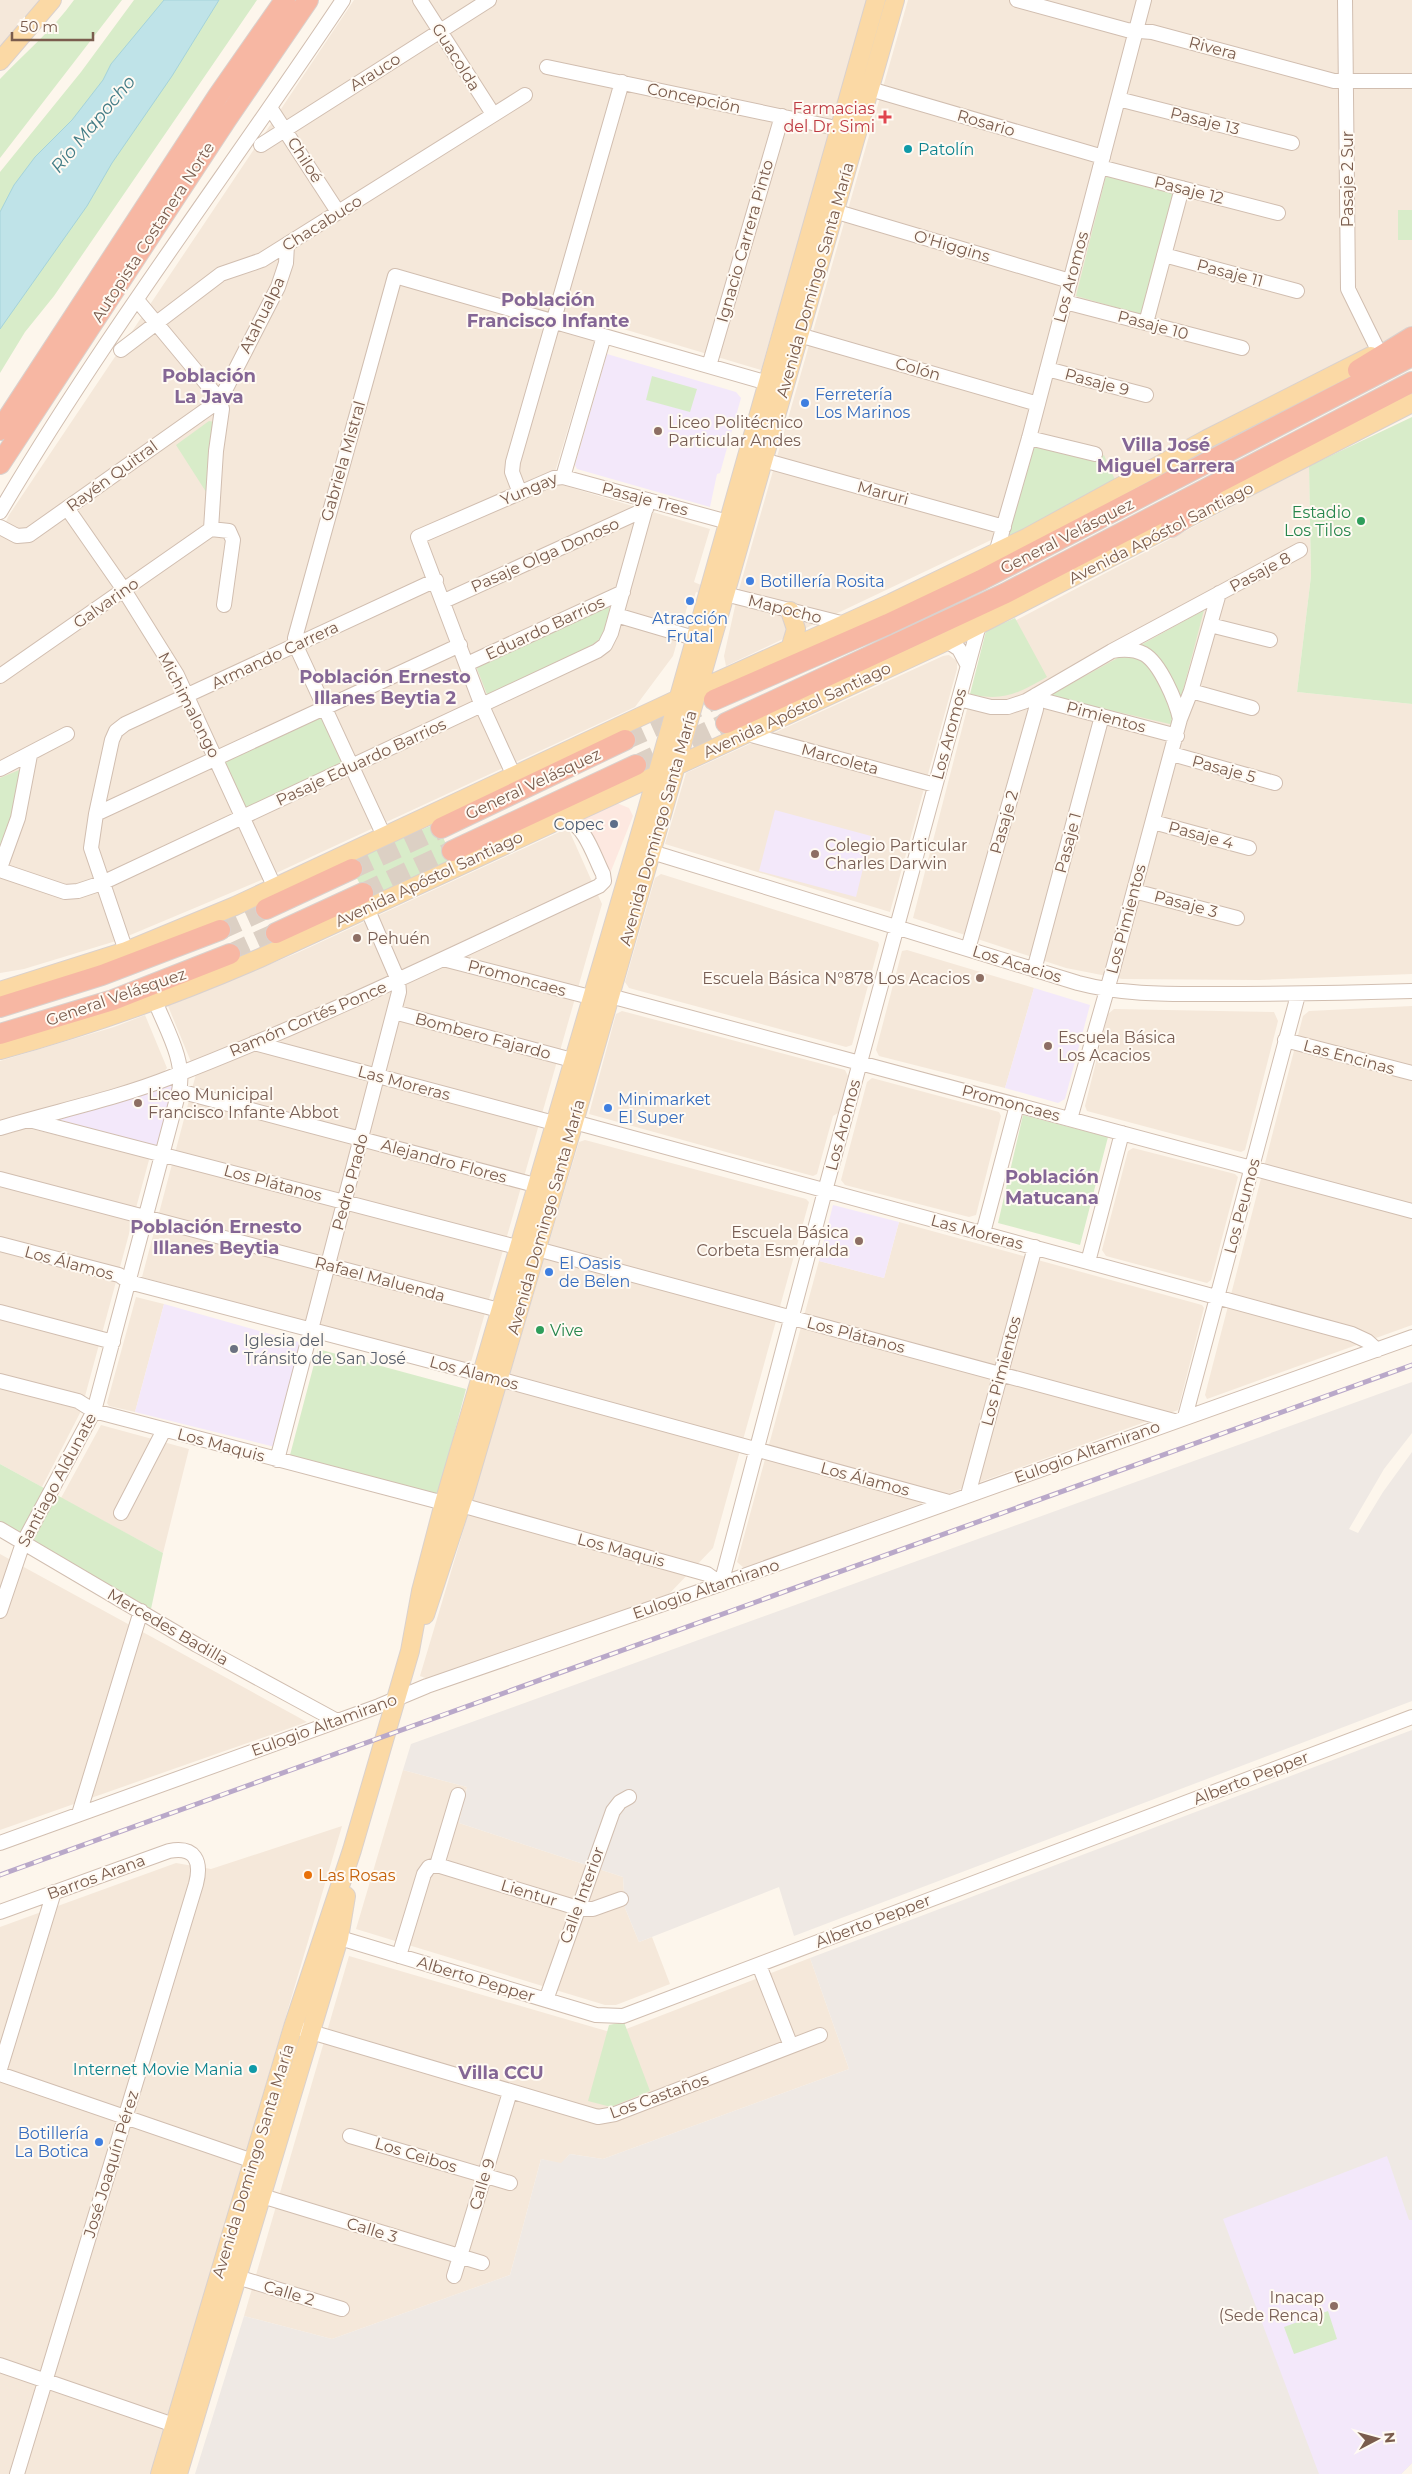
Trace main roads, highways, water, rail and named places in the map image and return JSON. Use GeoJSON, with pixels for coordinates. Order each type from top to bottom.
{"type":"FeatureCollection","features":[{"type":"Feature","properties":{"kind":"highway","name":"Autopista Costanera Norte"},"geometry":{"type":"LineString","coordinates":[[0,430],[218,96],[285,0]]}},
{"type":"Feature","properties":{"kind":"highway","name":"Autopista Costanera Norte"},"geometry":{"type":"LineString","coordinates":[[0,464],[226,120],[308,0]]}},
{"type":"Feature","properties":{"kind":"highway"},"geometry":{"type":"LineString","coordinates":[[1244,444],[1322,392],[1412,337]]}},
{"type":"Feature","properties":{"kind":"highway","name":"General Velásquez"},"geometry":{"type":"LineString","coordinates":[[706,695],[940,600],[1412,356]]}},
{"type":"Feature","properties":{"kind":"highway","name":"General Velásquez"},"geometry":{"type":"LineString","coordinates":[[726,723],[1006,593],[1412,382]]}},
{"type":"Feature","properties":{"kind":"highway"},"geometry":{"type":"LineString","coordinates":[[1170,527],[1292,445]]}},
{"type":"Feature","properties":{"kind":"highway","name":"General Velásquez"},"geometry":{"type":"LineString","coordinates":[[440,828],[625,740]]}},
{"type":"Feature","properties":{"kind":"highway","name":"General Velásquez"},"geometry":{"type":"LineString","coordinates":[[452,851],[636,765]]}},
{"type":"Feature","properties":{"kind":"highway"},"geometry":{"type":"LineString","coordinates":[[266,909],[352,869]]}},
{"type":"Feature","properties":{"kind":"highway"},"geometry":{"type":"LineString","coordinates":[[276,933],[365,900]]}},
{"type":"Feature","properties":{"kind":"highway","name":"General Velásquez"},"geometry":{"type":"LineString","coordinates":[[0,1007],[102,975],[220,930]]}},
{"type":"Feature","properties":{"kind":"highway","name":"General Velásquez"},"geometry":{"type":"LineString","coordinates":[[0,1034],[113,1000],[230,954]]}},
{"type":"Feature","properties":{"kind":"main road"},"geometry":{"type":"LineString","coordinates":[[0,62],[52,0]]}},
{"type":"Feature","properties":{"kind":"main road","name":"Avenida Domingo Santa María"},"geometry":{"type":"LineString","coordinates":[[452,1504],[499,1379],[610,996],[643,849],[644,817],[841,129],[876,0]]}},
{"type":"Feature","properties":{"kind":"main road","name":"Avenida Domingo Santa María"},"geometry":{"type":"LineString","coordinates":[[160,2474],[253,2161],[302,2029],[332,1936],[352,1850],[410,1651],[439,1577],[452,1504],[481,1374],[590,997],[643,849],[706,695],[726,594],[894,0]]}},
{"type":"Feature","properties":{"kind":"main road"},"geometry":{"type":"LineString","coordinates":[[4,989],[126,951],[275,888],[676,700],[706,695],[790,649],[996,553],[1112,493],[1206,439],[1412,337]]}},
{"type":"Feature","properties":{"kind":"main road","name":"Avenida Apóstol Santiago"},"geometry":{"type":"LineString","coordinates":[[0,1050],[71,1030],[155,1001],[260,958],[365,900],[564,817],[947,641],[1412,403]]}},
{"type":"Feature","properties":{"kind":"main road"},"geometry":{"type":"LineString","coordinates":[[790,611],[796,629],[790,649]]}},
{"type":"Feature","properties":{"kind":"main road"},"geometry":{"type":"LineString","coordinates":[[614,794],[633,801],[644,817]]}},
{"type":"Feature","properties":{"kind":"main road","name":"Avenida Domingo Santa María"},"geometry":{"type":"LineString","coordinates":[[178,2474],[262,2196],[302,2029]]}},
{"type":"Feature","properties":{"kind":"water","name":"Río Mapocho"},"geometry":{"type":"Polygon","coordinates":[[[164,0],[219,0],[172,76],[112,163],[87,206],[0,329],[0,212],[14,185],[35,157],[72,120],[103,80],[111,64],[164,0]]]}},
{"type":"Feature","properties":{"kind":"tunnel"},"geometry":{"type":"LineString","coordinates":[[625,740],[714,700]]}},
{"type":"Feature","properties":{"kind":"tunnel"},"geometry":{"type":"LineString","coordinates":[[636,765],[726,723]]}},
{"type":"Feature","properties":{"kind":"tunnel"},"geometry":{"type":"LineString","coordinates":[[352,869],[441,828]]}},
{"type":"Feature","properties":{"kind":"tunnel"},"geometry":{"type":"LineString","coordinates":[[363,893],[452,851]]}},
{"type":"Feature","properties":{"kind":"tunnel"},"geometry":{"type":"LineString","coordinates":[[220,930],[266,909]]}},
{"type":"Feature","properties":{"kind":"tunnel"},"geometry":{"type":"LineString","coordinates":[[230,954],[276,933]]}},
{"type":"Feature","properties":{"kind":"railway"},"geometry":{"type":"LineString","coordinates":[[0,1875],[1412,1365]]}},
{"type":"Feature","properties":{"kind":"place","name":"Farmacias del Dr. Simi"},"geometry":{"type":"Point","coordinates":[885,117]}},
{"type":"Feature","properties":{"kind":"place","name":"Patolín"},"geometry":{"type":"Point","coordinates":[908,149]}},
{"type":"Feature","properties":{"kind":"place","name":"Ferretería Los Marinos"},"geometry":{"type":"Point","coordinates":[805,403]}},
{"type":"Feature","properties":{"kind":"place","name":"Liceo Politécnico Particular Andes"},"geometry":{"type":"Point","coordinates":[658,431]}},
{"type":"Feature","properties":{"kind":"place","name":"Estadio Los Tilos"},"geometry":{"type":"Point","coordinates":[1361,521]}},
{"type":"Feature","properties":{"kind":"place","name":"Botillería Rosita"},"geometry":{"type":"Point","coordinates":[750,581]}},
{"type":"Feature","properties":{"kind":"place","name":"Atracción Frutal"},"geometry":{"type":"Point","coordinates":[690,601]}},
{"type":"Feature","properties":{"kind":"place","name":"Copec"},"geometry":{"type":"Point","coordinates":[614,824]}},
{"type":"Feature","properties":{"kind":"place","name":"Colegio Particular Charles Darwin"},"geometry":{"type":"Point","coordinates":[815,854]}},
{"type":"Feature","properties":{"kind":"place","name":"Pehuén"},"geometry":{"type":"Point","coordinates":[357,938]}},
{"type":"Feature","properties":{"kind":"place","name":"Escuela Básica N°878 Los Acacios"},"geometry":{"type":"Point","coordinates":[980,978]}},
{"type":"Feature","properties":{"kind":"place","name":"Escuela Básica Los Acacios"},"geometry":{"type":"Point","coordinates":[1048,1046]}},
{"type":"Feature","properties":{"kind":"place","name":"Liceo Municipal Francisco Infante Abbot"},"geometry":{"type":"Point","coordinates":[138,1103]}},
{"type":"Feature","properties":{"kind":"place","name":"Minimarket El Super"},"geometry":{"type":"Point","coordinates":[608,1108]}},
{"type":"Feature","properties":{"kind":"place","name":"Escuela Básica Corbeta Esmeralda"},"geometry":{"type":"Point","coordinates":[859,1241]}},
{"type":"Feature","properties":{"kind":"place","name":"El Oasis de Belen"},"geometry":{"type":"Point","coordinates":[549,1272]}},
{"type":"Feature","properties":{"kind":"place","name":"Vive"},"geometry":{"type":"Point","coordinates":[540,1330]}},
{"type":"Feature","properties":{"kind":"place","name":"Iglesia del Tránsito de San José"},"geometry":{"type":"Point","coordinates":[234,1349]}},
{"type":"Feature","properties":{"kind":"place","name":"Las Rosas"},"geometry":{"type":"Point","coordinates":[308,1875]}},
{"type":"Feature","properties":{"kind":"place","name":"Internet Movie Mania"},"geometry":{"type":"Point","coordinates":[253,2069]}},
{"type":"Feature","properties":{"kind":"place","name":"Botillería La Botica"},"geometry":{"type":"Point","coordinates":[99,2142]}},
{"type":"Feature","properties":{"kind":"place","name":"Inacap (Sede Renca)"},"geometry":{"type":"Point","coordinates":[1334,2306]}},
{"type":"Feature","properties":{"kind":"district","name":"Población Francisco Infante"},"geometry":{"type":"Point","coordinates":[548,310]}},
{"type":"Feature","properties":{"kind":"district","name":"Población La Java"},"geometry":{"type":"Point","coordinates":[209,386]}},
{"type":"Feature","properties":{"kind":"district","name":"Villa José Miguel Carrera"},"geometry":{"type":"Point","coordinates":[1166,455]}},
{"type":"Feature","properties":{"kind":"district","name":"Población Ernesto Illanes Beytia 2"},"geometry":{"type":"Point","coordinates":[385,688]}},
{"type":"Feature","properties":{"kind":"district","name":"Población Matucana"},"geometry":{"type":"Point","coordinates":[1052,1187]}},
{"type":"Feature","properties":{"kind":"district","name":"Población Ernesto Illanes Beytia"},"geometry":{"type":"Point","coordinates":[216,1237]}},
{"type":"Feature","properties":{"kind":"district","name":"Villa CCU"},"geometry":{"type":"Point","coordinates":[501,2073]}}]}
